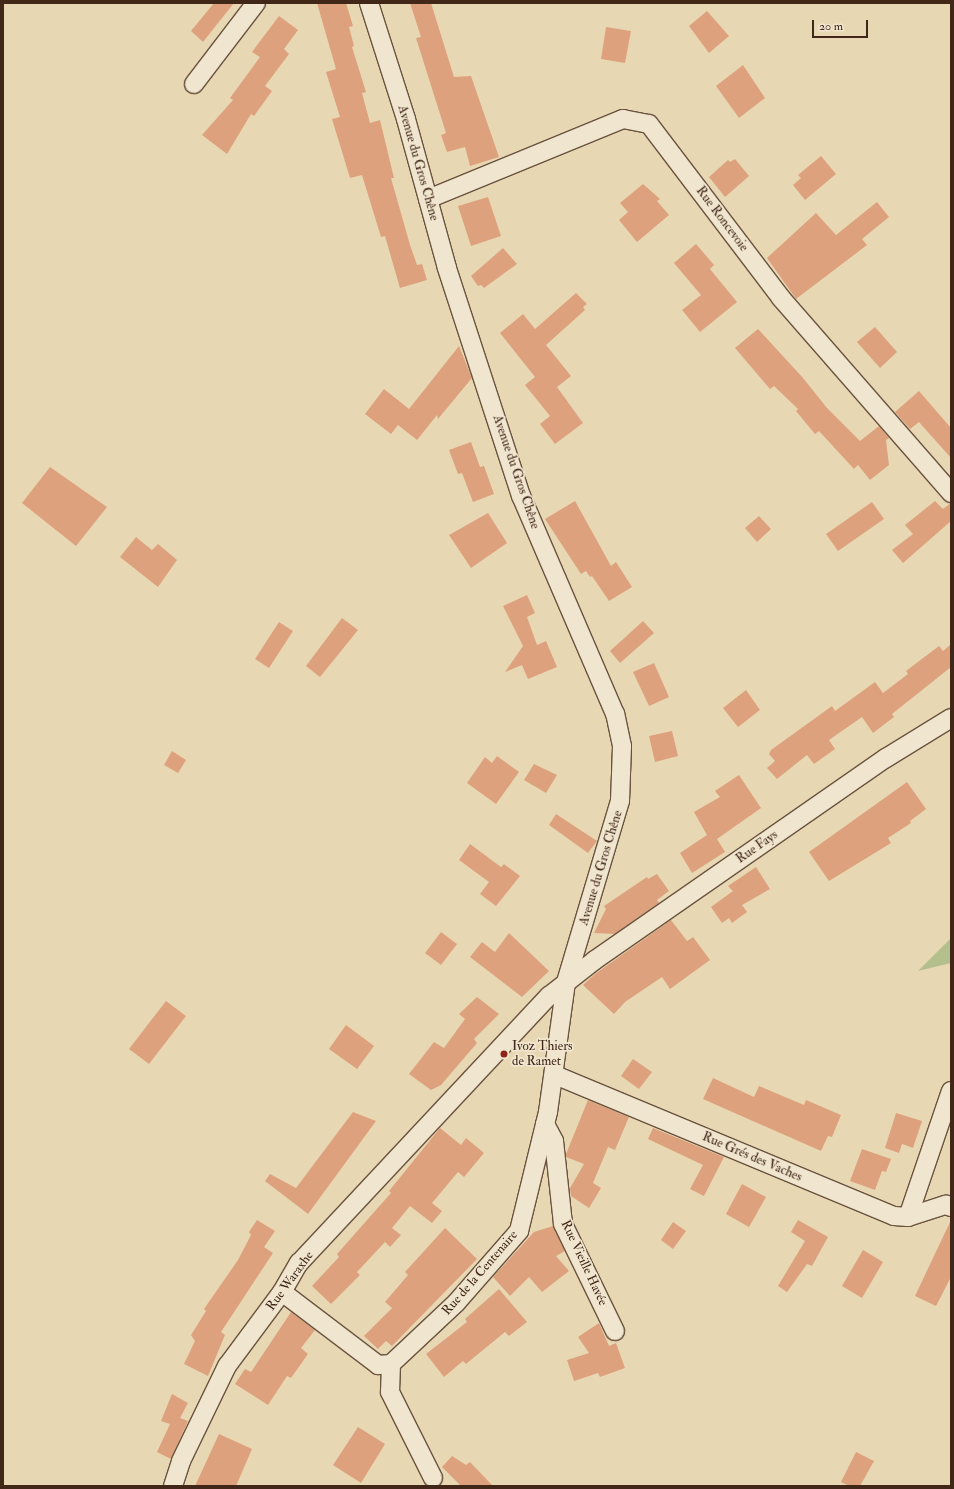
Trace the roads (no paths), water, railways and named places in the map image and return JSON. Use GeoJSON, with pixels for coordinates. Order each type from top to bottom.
{"type":"FeatureCollection","features":[{"type":"Feature","properties":{"kind":"street"},"geometry":{"type":"LineString","coordinates":[[194,84],[256,3]]}},
{"type":"Feature","properties":{"kind":"street","name":"Avenue du Gros Chêne"},"geometry":{"type":"LineString","coordinates":[[369,3],[428,199],[447,268],[522,496],[615,714],[622,746],[619,812],[566,982]]}},
{"type":"Feature","properties":{"kind":"street","name":"Rue Roncevoie"},"geometry":{"type":"LineString","coordinates":[[428,199],[623,119],[649,124],[782,298],[951,493]]}},
{"type":"Feature","properties":{"kind":"street","name":"Rue Fays"},"geometry":{"type":"LineString","coordinates":[[448,1104],[543,1001],[566,982],[879,762],[951,718]]}},
{"type":"Feature","properties":{"kind":"street","name":"Rue de la Centenaire"},"geometry":{"type":"LineString","coordinates":[[391,1364],[456,1303],[518,1231],[545,1124],[555,1075],[566,982]]}},
{"type":"Feature","properties":{"kind":"street","name":"Rue Grés des Vaches"},"geometry":{"type":"LineString","coordinates":[[555,1075],[894,1216],[908,1217],[946,1205],[951,1207]]}},
{"type":"Feature","properties":{"kind":"street"},"geometry":{"type":"LineString","coordinates":[[908,1217],[951,1091]]}},
{"type":"Feature","properties":{"kind":"street","name":"Rue Waraxhe"},"geometry":{"type":"LineString","coordinates":[[173,1486],[181,1461],[227,1366],[282,1292],[299,1263],[448,1104]]}},
{"type":"Feature","properties":{"kind":"street","name":"Rue Vieille Havée"},"geometry":{"type":"LineString","coordinates":[[545,1124],[554,1141],[563,1224],[615,1331]]}},
{"type":"Feature","properties":{"kind":"street"},"geometry":{"type":"LineString","coordinates":[[282,1292],[378,1366],[391,1364],[390,1392],[433,1478]]}},
{"type":"Feature","properties":{"kind":"place","name":"Ivoz Thiers de Ramet"},"geometry":{"type":"Point","coordinates":[504,1054]}}]}
